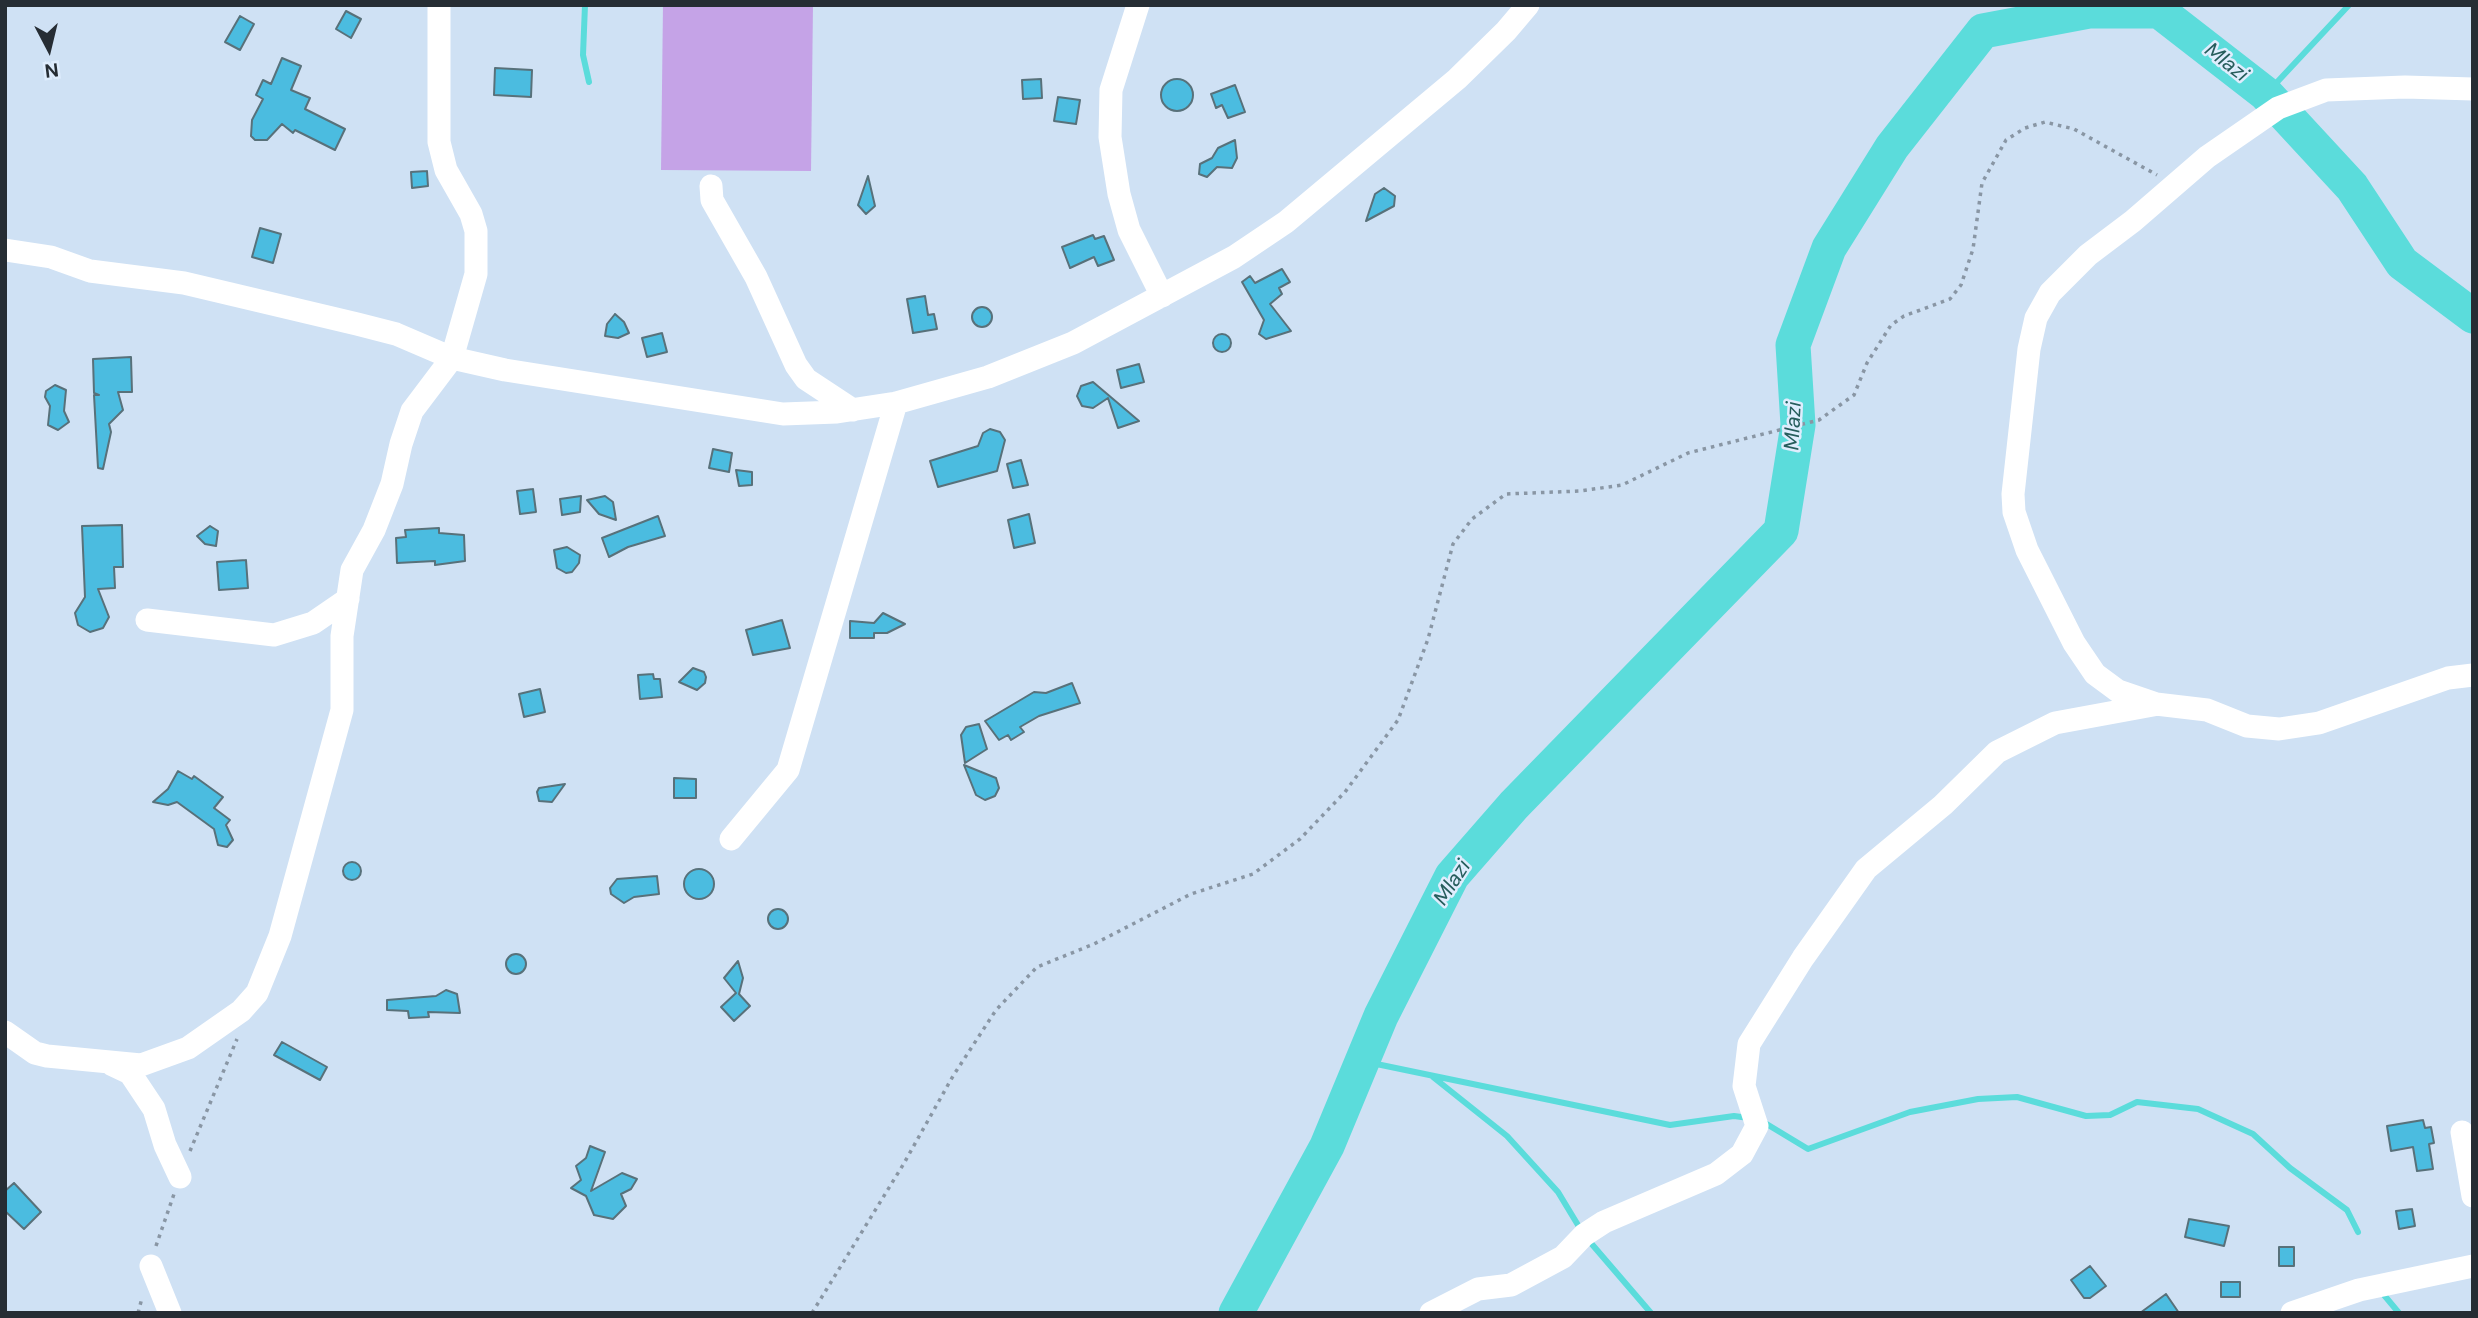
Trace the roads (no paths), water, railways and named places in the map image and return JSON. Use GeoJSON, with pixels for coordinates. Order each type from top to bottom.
{"type":"FeatureCollection","features":[{"type":"Feature","properties":{"kind":"street"},"geometry":{"type":"LineString","coordinates":[[5,1032],[47,1056],[141,1065],[165,1059],[218,1028],[257,993],[280,936],[342,710],[342,636],[352,570],[374,530],[392,484],[407,424],[422,395],[453,358],[476,274],[478,243],[471,214],[446,170],[439,142],[439,5]]}},
{"type":"Feature","properties":{"kind":"street"},"geometry":{"type":"LineString","coordinates":[[1138,5],[1111,90],[1110,137],[1119,194],[1129,230],[1162,296]]}},
{"type":"Feature","properties":{"kind":"street"},"geometry":{"type":"LineString","coordinates":[[5,250],[51,257],[90,271],[184,284],[357,324],[396,334],[453,358],[569,381],[783,414],[807,415],[853,410],[896,403],[988,377],[1073,344],[1234,257],[1286,222],[1457,79],[1506,32],[1528,5]]}},
{"type":"Feature","properties":{"kind":"street"},"geometry":{"type":"LineString","coordinates":[[2473,89],[2405,87],[2326,90],[2278,107],[2207,157],[2088,255],[2042,305],[2029,349],[2013,494],[2014,512],[2027,550],[2085,661],[2109,686],[2156,704],[2207,710],[2247,726],[2279,729],[2319,723],[2448,678],[2473,675]]}},
{"type":"Feature","properties":{"kind":"street"},"geometry":{"type":"LineString","coordinates":[[711,186],[712,200],[756,277],[796,365],[806,379],[853,410]]}},
{"type":"Feature","properties":{"kind":"street"},"geometry":{"type":"LineString","coordinates":[[731,839],[788,770],[896,403]]}},
{"type":"Feature","properties":{"kind":"street"},"geometry":{"type":"LineString","coordinates":[[147,620],[274,635],[313,623],[348,600]]}},
{"type":"Feature","properties":{"kind":"street"},"geometry":{"type":"LineString","coordinates":[[1432,1313],[1478,1289],[1511,1285],[1563,1257],[1584,1236],[1604,1222],[1716,1174],[1742,1154],[1757,1126],[1744,1086],[1749,1044],[1803,958],[1867,869],[1943,805],[1997,752],[2055,723],[2156,704]]}},
{"type":"Feature","properties":{"kind":"street"},"geometry":{"type":"LineString","coordinates":[[153,1109],[157,1070],[165,1059]]}},
{"type":"Feature","properties":{"kind":"street"},"geometry":{"type":"LineString","coordinates":[[111,1064],[130,1073],[153,1109],[180,1177]]}},
{"type":"Feature","properties":{"kind":"street"},"geometry":{"type":"LineString","coordinates":[[2462,1132],[2473,1196]]}},
{"type":"Feature","properties":{"kind":"street"},"geometry":{"type":"LineString","coordinates":[[151,1266],[170,1313]]}},
{"type":"Feature","properties":{"kind":"street"},"geometry":{"type":"LineString","coordinates":[[2292,1313],[2359,1290],[2473,1266]]}},
{"type":"Feature","properties":{"kind":"waterway"},"geometry":{"type":"LineString","coordinates":[[585,5],[583,55],[589,82]]}},
{"type":"Feature","properties":{"kind":"waterway","name":"Mlazi"},"geometry":{"type":"LineString","coordinates":[[2083,5],[2089,11]]}},
{"type":"Feature","properties":{"kind":"waterway"},"geometry":{"type":"LineString","coordinates":[[2266,94],[2349,5]]}},
{"type":"Feature","properties":{"kind":"waterway","name":"Mlazi"},"geometry":{"type":"LineString","coordinates":[[1236,1313],[1327,1146],[1381,1016],[1452,876],[1514,805],[1781,531],[1798,425],[1793,345],[1829,248],[1892,147],[1983,31],[2089,11],[2159,11],[2266,94],[2352,187],[2402,263],[2473,316]]}},
{"type":"Feature","properties":{"kind":"waterway"},"geometry":{"type":"LineString","coordinates":[[1362,1061],[1670,1125],[1734,1116],[1749,1118]]}},
{"type":"Feature","properties":{"kind":"waterway"},"geometry":{"type":"LineString","coordinates":[[1433,1077],[1507,1136],[1558,1192],[1584,1235],[1651,1313]]}},
{"type":"Feature","properties":{"kind":"waterway"},"geometry":{"type":"LineString","coordinates":[[1760,1120],[1808,1149],[1910,1112],[1978,1099],[2017,1097],[2086,1116],[2110,1115],[2137,1102],[2198,1109],[2253,1134],[2290,1168],[2347,1210],[2358,1232]]}},
{"type":"Feature","properties":{"kind":"waterway"},"geometry":{"type":"LineString","coordinates":[[2384,1295],[2399,1313]]}}]}
